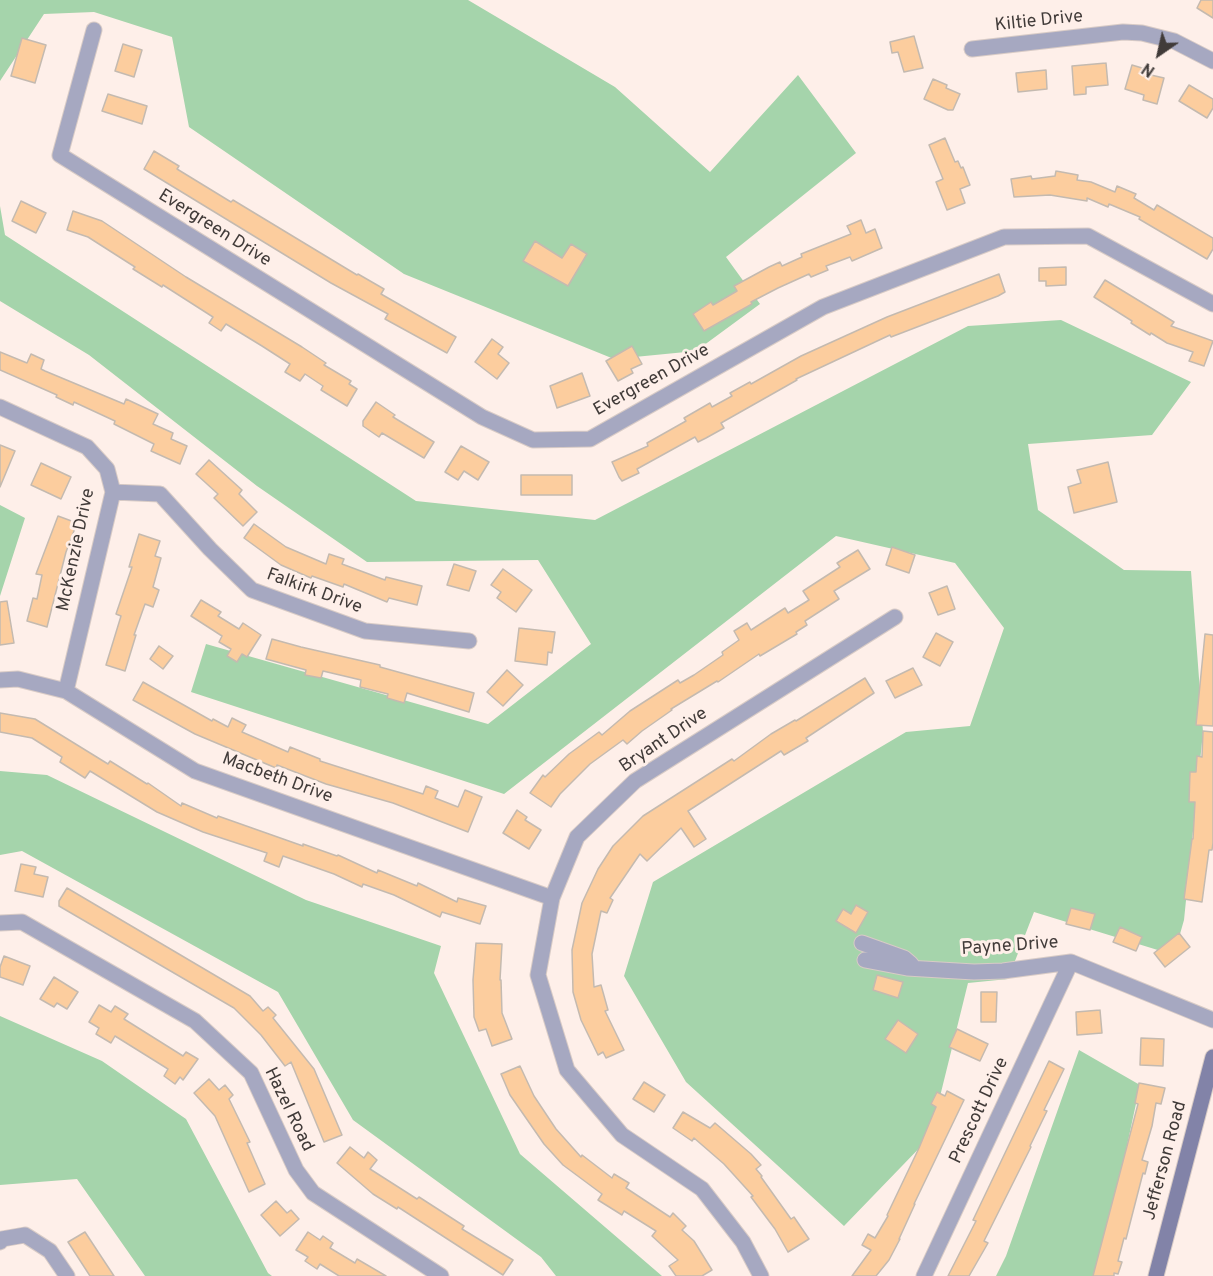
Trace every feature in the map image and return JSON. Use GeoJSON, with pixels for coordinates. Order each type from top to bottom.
{"type":"FeatureCollection","features":[{"type":"Feature","properties":{"kind":"street","name":"Evergreen Drive"},"geometry":{"type":"LineString","coordinates":[[94,30],[60,155],[482,417],[533,440],[590,439],[823,307],[1004,237],[1088,236],[1213,304]]}},
{"type":"Feature","properties":{"kind":"street","name":"Kiltie Drive"},"geometry":{"type":"LineString","coordinates":[[972,49],[1123,32],[1142,33],[1174,41],[1213,62]]}},
{"type":"Feature","properties":{"kind":"street","name":"McKenzie Drive"},"geometry":{"type":"LineString","coordinates":[[0,407],[87,447],[106,469],[113,492],[66,691]]}},
{"type":"Feature","properties":{"kind":"street","name":"Falkirk Drive"},"geometry":{"type":"LineString","coordinates":[[113,492],[160,494],[210,549],[252,590],[364,631],[469,640]]}},
{"type":"Feature","properties":{"kind":"street","name":"Bryant Drive"},"geometry":{"type":"LineString","coordinates":[[761,1276],[743,1242],[702,1189],[622,1135],[567,1070],[538,975],[552,898],[578,837],[635,781],[895,617]]}},
{"type":"Feature","properties":{"kind":"street","name":"Macbeth Drive"},"geometry":{"type":"LineString","coordinates":[[0,680],[18,679],[66,691],[195,771],[552,898]]}},
{"type":"Feature","properties":{"kind":"street","name":"Hazel Road"},"geometry":{"type":"LineString","coordinates":[[0,923],[22,922],[195,1022],[250,1073],[296,1170],[313,1193],[441,1276]]}},
{"type":"Feature","properties":{"kind":"street","name":"Payne Drive"},"geometry":{"type":"LineString","coordinates":[[862,943],[904,958],[916,968]]}},
{"type":"Feature","properties":{"kind":"street","name":"Payne Drive"},"geometry":{"type":"LineString","coordinates":[[865,960],[916,968],[974,972],[1003,971],[1071,962]]}},
{"type":"Feature","properties":{"kind":"street"},"geometry":{"type":"LineString","coordinates":[[1071,962],[1213,1020]]}},
{"type":"Feature","properties":{"kind":"street","name":"Prescott Drive"},"geometry":{"type":"LineString","coordinates":[[924,1276],[1071,962]]}},
{"type":"Feature","properties":{"kind":"street","name":"Jefferson Road"},"geometry":{"type":"LineString","coordinates":[[1156,1276],[1213,1057]]}},
{"type":"Feature","properties":{"kind":"street"},"geometry":{"type":"LineString","coordinates":[[0,1242],[2,1239],[25,1235],[50,1251],[67,1276]]}},
{"type":"Feature","properties":{"kind":"green space"},"geometry":{"type":"Polygon","coordinates":[[[0,0],[468,0],[615,87],[710,172],[798,75],[856,153],[726,257],[760,304],[696,351],[614,359],[404,274],[189,127],[172,37],[94,12],[44,14],[0,81],[0,0]]]}},
{"type":"Feature","properties":{"kind":"green space"},"geometry":{"type":"Polygon","coordinates":[[[0,206],[5,235],[416,501],[595,520],[968,326],[1061,320],[1191,382],[1152,435],[1028,444],[1038,510],[1124,570],[1191,571],[1203,732],[1184,920],[1174,955],[1034,912],[1008,979],[968,983],[930,1137],[844,1226],[686,1082],[624,976],[653,882],[906,732],[970,726],[1004,628],[955,563],[836,536],[504,794],[191,692],[206,644],[488,724],[591,644],[538,560],[367,562],[257,486],[89,355],[0,301],[0,206]]]}},
{"type":"Feature","properties":{"kind":"green space"},"geometry":{"type":"Polygon","coordinates":[[[0,505],[25,518],[0,596],[0,505]]]}},
{"type":"Feature","properties":{"kind":"green space"},"geometry":{"type":"Polygon","coordinates":[[[0,771],[47,775],[306,900],[441,946],[434,973],[520,1154],[662,1276],[556,1276],[541,1257],[353,1120],[278,992],[22,851],[0,855],[0,771]]]}},
{"type":"Feature","properties":{"kind":"green space"},"geometry":{"type":"Polygon","coordinates":[[[0,1016],[102,1061],[186,1119],[268,1273],[272,1276],[145,1276],[77,1179],[0,1185],[0,1016]]]}},
{"type":"Feature","properties":{"kind":"green space"},"geometry":{"type":"Polygon","coordinates":[[[1079,1050],[1140,1085],[1099,1276],[996,1276],[1006,1256],[1079,1050]]]}},
{"type":"Feature","properties":{"kind":"building"},"geometry":{"type":"Polygon","coordinates":[[[1201,0],[1213,0],[1213,18],[1197,8],[1201,0]]]}},
{"type":"Feature","properties":{"kind":"building"},"geometry":{"type":"Polygon","coordinates":[[[914,36],[923,68],[904,72],[898,52],[892,53],[890,42],[914,36]]]}},
{"type":"Feature","properties":{"kind":"building"},"geometry":{"type":"Polygon","coordinates":[[[22,38],[46,45],[35,83],[11,76],[22,38]]]}},
{"type":"Feature","properties":{"kind":"building"},"geometry":{"type":"Polygon","coordinates":[[[123,44],[142,50],[134,77],[115,71],[123,44]]]}},
{"type":"Feature","properties":{"kind":"building"},"geometry":{"type":"Polygon","coordinates":[[[1106,63],[1108,85],[1086,87],[1086,94],[1074,95],[1072,66],[1106,63]]]}},
{"type":"Feature","properties":{"kind":"building"},"geometry":{"type":"Polygon","coordinates":[[[1132,65],[1152,71],[1151,75],[1164,78],[1157,104],[1143,100],[1144,95],[1125,89],[1132,65]]]}},
{"type":"Feature","properties":{"kind":"building"},"geometry":{"type":"Polygon","coordinates":[[[1046,70],[1047,89],[1018,92],[1016,73],[1046,70]]]}},
{"type":"Feature","properties":{"kind":"building"},"geometry":{"type":"Polygon","coordinates":[[[933,79],[960,94],[953,110],[924,99],[933,79]]]}},
{"type":"Feature","properties":{"kind":"building"},"geometry":{"type":"Polygon","coordinates":[[[1189,85],[1213,99],[1213,108],[1207,118],[1179,101],[1189,85]]]}},
{"type":"Feature","properties":{"kind":"building"},"geometry":{"type":"Polygon","coordinates":[[[108,94],[147,106],[142,124],[102,111],[108,94]]]}},
{"type":"Feature","properties":{"kind":"building"},"geometry":{"type":"Polygon","coordinates":[[[945,138],[955,162],[958,161],[961,168],[963,167],[970,185],[960,189],[965,203],[947,210],[936,182],[943,179],[929,145],[945,138]]]}},
{"type":"Feature","properties":{"kind":"building"},"geometry":{"type":"Polygon","coordinates":[[[154,151],[179,166],[177,169],[384,289],[381,294],[456,337],[447,353],[385,319],[388,314],[331,283],[144,169],[154,151]]]}},
{"type":"Feature","properties":{"kind":"building"},"geometry":{"type":"Polygon","coordinates":[[[1056,171],[1078,175],[1077,180],[1091,182],[1115,192],[1117,186],[1136,194],[1134,198],[1154,210],[1157,205],[1213,238],[1213,249],[1207,259],[1139,219],[1140,217],[1087,198],[1087,201],[1050,195],[1014,197],[1011,179],[1055,176],[1056,171]]]}},
{"type":"Feature","properties":{"kind":"building"},"geometry":{"type":"Polygon","coordinates":[[[21,201],[46,213],[36,233],[12,221],[21,201]]]}},
{"type":"Feature","properties":{"kind":"building"},"geometry":{"type":"Polygon","coordinates":[[[73,211],[102,221],[186,277],[326,363],[324,365],[351,381],[349,384],[357,389],[347,406],[321,390],[323,386],[305,374],[300,381],[285,372],[290,364],[262,346],[226,324],[221,331],[209,323],[213,317],[133,269],[135,267],[88,237],[67,230],[73,211]]]}},
{"type":"Feature","properties":{"kind":"building"},"geometry":{"type":"Polygon","coordinates":[[[861,220],[866,233],[875,229],[882,248],[852,261],[850,257],[826,266],[828,270],[811,277],[809,274],[778,288],[704,331],[693,314],[711,302],[713,305],[737,291],[734,286],[769,267],[780,262],[782,266],[802,257],[801,254],[851,234],[847,226],[861,220]]]}},
{"type":"Feature","properties":{"kind":"building"},"geometry":{"type":"Polygon","coordinates":[[[535,241],[562,258],[571,244],[587,254],[568,286],[523,261],[535,241]]]}},
{"type":"Feature","properties":{"kind":"building"},"geometry":{"type":"Polygon","coordinates":[[[1066,267],[1066,285],[1046,286],[1046,281],[1039,281],[1039,268],[1066,267]]]}},
{"type":"Feature","properties":{"kind":"building"},"geometry":{"type":"Polygon","coordinates":[[[999,274],[1005,292],[998,296],[891,337],[890,335],[796,379],[721,423],[724,428],[706,438],[698,442],[695,437],[637,469],[639,473],[622,481],[619,477],[612,462],[648,446],[647,443],[686,421],[684,418],[710,403],[712,407],[732,396],[730,393],[750,382],[751,384],[801,356],[887,317],[999,274]]]}},
{"type":"Feature","properties":{"kind":"building"},"geometry":{"type":"Polygon","coordinates":[[[1105,280],[1174,322],[1171,326],[1213,341],[1204,366],[1189,361],[1193,352],[1167,343],[1151,333],[1150,335],[1094,297],[1105,280]]]}},
{"type":"Feature","properties":{"kind":"building"},"geometry":{"type":"Polygon","coordinates":[[[492,339],[503,347],[498,354],[509,363],[497,379],[475,362],[492,339]]]}},
{"type":"Feature","properties":{"kind":"building"},"geometry":{"type":"Polygon","coordinates":[[[632,346],[642,364],[631,369],[633,373],[618,381],[606,361],[632,346]]]}},
{"type":"Feature","properties":{"kind":"building"},"geometry":{"type":"Polygon","coordinates":[[[0,352],[27,363],[31,354],[44,360],[41,369],[45,371],[124,404],[126,399],[158,414],[153,424],[173,433],[171,439],[187,446],[180,464],[151,451],[154,444],[114,424],[115,421],[74,402],[73,405],[56,397],[57,395],[0,370],[0,352]]]}},
{"type":"Feature","properties":{"kind":"building"},"geometry":{"type":"Polygon","coordinates":[[[582,373],[590,396],[557,408],[550,386],[582,373]]]}},
{"type":"Feature","properties":{"kind":"building"},"geometry":{"type":"Polygon","coordinates":[[[376,402],[395,415],[393,417],[434,442],[424,458],[382,433],[379,437],[363,426],[363,421],[376,402]]]}},
{"type":"Feature","properties":{"kind":"building"},"geometry":{"type":"Polygon","coordinates":[[[0,445],[15,451],[0,487],[0,445]]]}},
{"type":"Feature","properties":{"kind":"building"},"geometry":{"type":"Polygon","coordinates":[[[461,446],[489,462],[478,480],[464,471],[458,480],[445,472],[461,446]]]}},
{"type":"Feature","properties":{"kind":"building"},"geometry":{"type":"Polygon","coordinates":[[[209,460],[242,490],[239,494],[257,512],[243,526],[214,498],[218,494],[196,474],[209,460]]]}},
{"type":"Feature","properties":{"kind":"building"},"geometry":{"type":"Polygon","coordinates":[[[1108,462],[1117,502],[1074,513],[1068,487],[1081,483],[1077,470],[1108,462]]]}},
{"type":"Feature","properties":{"kind":"building"},"geometry":{"type":"Polygon","coordinates":[[[41,463],[71,477],[61,499],[31,485],[41,463]]]}},
{"type":"Feature","properties":{"kind":"building"},"geometry":{"type":"Polygon","coordinates":[[[521,475],[572,475],[572,495],[521,495],[521,475]]]}},
{"type":"Feature","properties":{"kind":"building"},"geometry":{"type":"Polygon","coordinates":[[[58,516],[77,523],[66,552],[47,627],[27,621],[33,598],[37,599],[42,575],[36,574],[58,516]]]}},
{"type":"Feature","properties":{"kind":"building"},"geometry":{"type":"Polygon","coordinates":[[[254,524],[286,547],[326,564],[329,554],[344,559],[342,564],[385,580],[386,577],[422,586],[417,605],[389,598],[387,602],[344,584],[343,587],[312,576],[311,578],[281,565],[244,538],[254,524]]]}},
{"type":"Feature","properties":{"kind":"building"},"geometry":{"type":"Polygon","coordinates":[[[139,534],[160,541],[155,556],[161,558],[153,587],[159,590],[153,607],[145,604],[125,671],[106,665],[121,616],[116,614],[132,567],[129,567],[139,534]]]}},
{"type":"Feature","properties":{"kind":"building"},"geometry":{"type":"Polygon","coordinates":[[[892,547],[915,555],[909,573],[886,565],[892,547]]]}},
{"type":"Feature","properties":{"kind":"building"},"geometry":{"type":"Polygon","coordinates":[[[858,550],[870,569],[834,591],[839,599],[805,621],[807,625],[796,632],[797,634],[760,656],[759,654],[718,682],[671,709],[627,744],[623,740],[590,764],[560,794],[551,807],[530,793],[543,775],[545,777],[569,754],[599,732],[602,735],[630,711],[678,680],[680,683],[694,675],[723,655],[722,652],[739,640],[734,631],[747,623],[751,630],[785,608],[788,613],[809,600],[803,591],[840,567],[837,563],[858,550]]]}},
{"type":"Feature","properties":{"kind":"building"},"geometry":{"type":"Polygon","coordinates":[[[454,564],[476,571],[469,591],[447,585],[454,564]]]}},
{"type":"Feature","properties":{"kind":"building"},"geometry":{"type":"Polygon","coordinates":[[[503,569],[532,590],[516,612],[497,598],[501,592],[491,585],[503,569]]]}},
{"type":"Feature","properties":{"kind":"building"},"geometry":{"type":"Polygon","coordinates":[[[947,586],[955,609],[938,615],[929,593],[947,586]]]}},
{"type":"Feature","properties":{"kind":"building"},"geometry":{"type":"Polygon","coordinates":[[[201,600],[221,612],[218,616],[239,629],[243,623],[261,635],[247,657],[242,654],[237,662],[227,656],[231,649],[219,642],[222,636],[191,616],[201,600]]]}},
{"type":"Feature","properties":{"kind":"building"},"geometry":{"type":"Polygon","coordinates":[[[7,601],[14,643],[0,645],[0,602],[7,601]]]}},
{"type":"Feature","properties":{"kind":"building"},"geometry":{"type":"Polygon","coordinates":[[[519,628],[555,632],[552,653],[548,652],[547,665],[515,661],[519,628]]]}},
{"type":"Feature","properties":{"kind":"building"},"geometry":{"type":"Polygon","coordinates":[[[936,633],[953,642],[940,666],[923,657],[936,633]]]}},
{"type":"Feature","properties":{"kind":"building"},"geometry":{"type":"Polygon","coordinates":[[[1205,634],[1213,635],[1213,726],[1196,725],[1205,634]]]}},
{"type":"Feature","properties":{"kind":"building"},"geometry":{"type":"Polygon","coordinates":[[[272,639],[380,665],[380,667],[474,693],[469,712],[407,693],[404,703],[387,698],[388,694],[360,687],[361,680],[323,671],[321,678],[305,675],[306,670],[266,659],[272,639]]]}},
{"type":"Feature","properties":{"kind":"building"},"geometry":{"type":"Polygon","coordinates":[[[159,646],[173,656],[163,669],[150,659],[159,646]]]}},
{"type":"Feature","properties":{"kind":"building"},"geometry":{"type":"Polygon","coordinates":[[[913,668],[922,685],[895,698],[886,681],[913,668]]]}},
{"type":"Feature","properties":{"kind":"building"},"geometry":{"type":"Polygon","coordinates":[[[507,670],[523,685],[503,706],[487,692],[507,670]]]}},
{"type":"Feature","properties":{"kind":"building"},"geometry":{"type":"Polygon","coordinates":[[[865,678],[874,693],[806,738],[808,741],[784,755],[781,751],[688,811],[706,839],[694,847],[681,828],[647,861],[640,854],[610,898],[613,900],[607,913],[601,911],[592,954],[594,987],[601,985],[608,1010],[605,1011],[624,1050],[606,1058],[603,1052],[598,1055],[581,1020],[573,992],[572,950],[582,903],[598,869],[613,846],[643,816],[732,759],[734,761],[771,734],[865,678]]]}},
{"type":"Feature","properties":{"kind":"building"},"geometry":{"type":"Polygon","coordinates":[[[143,682],[212,721],[213,719],[228,727],[232,718],[246,725],[242,732],[288,752],[290,747],[320,759],[320,761],[423,794],[426,786],[438,791],[435,798],[458,807],[465,790],[482,797],[468,832],[393,803],[326,784],[277,765],[276,768],[195,734],[133,700],[143,682]]]}},
{"type":"Feature","properties":{"kind":"building"},"geometry":{"type":"Polygon","coordinates":[[[0,713],[35,719],[108,764],[110,761],[148,783],[181,806],[182,803],[217,818],[218,816],[303,846],[303,844],[338,855],[377,873],[378,870],[417,886],[418,883],[457,902],[458,898],[486,906],[480,924],[442,912],[440,917],[394,895],[363,884],[362,887],[334,874],[283,856],[279,867],[264,861],[267,853],[203,832],[157,812],[90,771],[85,778],[60,762],[62,757],[32,738],[0,732],[0,713]]]}},
{"type":"Feature","properties":{"kind":"building"},"geometry":{"type":"Polygon","coordinates":[[[1203,731],[1213,732],[1213,843],[1212,850],[1209,850],[1202,902],[1184,899],[1193,839],[1195,802],[1189,802],[1190,772],[1196,772],[1197,756],[1202,757],[1203,731]]]}},
{"type":"Feature","properties":{"kind":"building"},"geometry":{"type":"Polygon","coordinates":[[[517,810],[527,817],[525,820],[541,830],[529,849],[503,833],[517,810]]]}},
{"type":"Feature","properties":{"kind":"building"},"geometry":{"type":"Polygon","coordinates":[[[21,864],[36,867],[34,874],[48,877],[43,897],[15,891],[21,864]]]}},
{"type":"Feature","properties":{"kind":"building"},"geometry":{"type":"Polygon","coordinates":[[[67,888],[250,996],[263,1011],[268,1007],[276,1015],[273,1018],[314,1069],[342,1135],[324,1142],[291,1062],[285,1066],[261,1035],[234,1008],[59,906],[59,901],[67,888]]]}},
{"type":"Feature","properties":{"kind":"building"},"geometry":{"type":"Polygon","coordinates":[[[856,905],[868,912],[856,933],[836,921],[843,909],[851,914],[856,905]]]}},
{"type":"Feature","properties":{"kind":"building"},"geometry":{"type":"Polygon","coordinates":[[[1071,908],[1095,914],[1090,930],[1066,924],[1071,908]]]}},
{"type":"Feature","properties":{"kind":"building"},"geometry":{"type":"Polygon","coordinates":[[[1120,927],[1142,937],[1136,951],[1113,942],[1120,927]]]}},
{"type":"Feature","properties":{"kind":"building"},"geometry":{"type":"Polygon","coordinates":[[[1179,933],[1190,947],[1165,967],[1154,953],[1179,933]]]}},
{"type":"Feature","properties":{"kind":"building"},"geometry":{"type":"Polygon","coordinates":[[[476,943],[502,944],[500,980],[502,1013],[512,1039],[492,1046],[486,1029],[479,1031],[474,1017],[473,980],[476,943]]]}},
{"type":"Feature","properties":{"kind":"building"},"geometry":{"type":"Polygon","coordinates":[[[4,956],[30,966],[23,985],[0,977],[0,967],[4,956]]]}},
{"type":"Feature","properties":{"kind":"building"},"geometry":{"type":"Polygon","coordinates":[[[877,975],[903,982],[898,998],[873,990],[877,975]]]}},
{"type":"Feature","properties":{"kind":"building"},"geometry":{"type":"Polygon","coordinates":[[[54,977],[78,992],[67,1009],[57,1003],[54,1007],[40,999],[54,977]]]}},
{"type":"Feature","properties":{"kind":"building"},"geometry":{"type":"Polygon","coordinates":[[[981,992],[997,992],[996,1022],[981,1022],[981,992]]]}},
{"type":"Feature","properties":{"kind":"building"},"geometry":{"type":"Polygon","coordinates":[[[99,1005],[111,1012],[115,1006],[128,1014],[124,1019],[183,1056],[186,1052],[198,1059],[183,1080],[180,1077],[175,1084],[164,1076],[168,1069],[115,1036],[111,1043],[96,1034],[99,1028],[89,1022],[99,1005]]]}},
{"type":"Feature","properties":{"kind":"building"},"geometry":{"type":"Polygon","coordinates":[[[1100,1010],[1102,1033],[1077,1035],[1076,1012],[1100,1010]]]}},
{"type":"Feature","properties":{"kind":"building"},"geometry":{"type":"Polygon","coordinates":[[[898,1020],[918,1034],[906,1053],[885,1039],[898,1020]]]}},
{"type":"Feature","properties":{"kind":"building"},"geometry":{"type":"Polygon","coordinates":[[[957,1029],[988,1044],[980,1061],[949,1047],[957,1029]]]}},
{"type":"Feature","properties":{"kind":"building"},"geometry":{"type":"Polygon","coordinates":[[[1141,1038],[1164,1039],[1163,1066],[1140,1065],[1141,1038]]]}},
{"type":"Feature","properties":{"kind":"building"},"geometry":{"type":"Polygon","coordinates":[[[1049,1061],[1064,1069],[1044,1110],[1047,1111],[1031,1147],[984,1241],[988,1243],[969,1276],[948,1276],[976,1221],[973,1220],[1049,1061]]]}},
{"type":"Feature","properties":{"kind":"building"},"geometry":{"type":"Polygon","coordinates":[[[520,1066],[534,1096],[556,1129],[581,1157],[582,1155],[612,1178],[614,1174],[629,1183],[626,1188],[670,1217],[673,1213],[686,1226],[682,1230],[694,1241],[712,1270],[702,1276],[676,1276],[669,1266],[678,1260],[652,1236],[656,1231],[624,1211],[622,1215],[598,1200],[602,1194],[563,1165],[544,1144],[510,1095],[501,1074],[520,1066]]]}},
{"type":"Feature","properties":{"kind":"building"},"geometry":{"type":"Polygon","coordinates":[[[209,1079],[219,1090],[225,1085],[233,1095],[229,1099],[250,1142],[247,1143],[265,1184],[249,1192],[215,1116],[194,1093],[209,1079]]]}},
{"type":"Feature","properties":{"kind":"building"},"geometry":{"type":"Polygon","coordinates":[[[644,1082],[665,1095],[654,1112],[633,1099],[644,1082]]]}},
{"type":"Feature","properties":{"kind":"building"},"geometry":{"type":"Polygon","coordinates":[[[1139,1083],[1165,1088],[1161,1104],[1156,1103],[1142,1160],[1148,1162],[1126,1239],[1124,1238],[1118,1261],[1122,1262],[1118,1274],[1093,1276],[1138,1104],[1135,1103],[1139,1083]]]}},
{"type":"Feature","properties":{"kind":"building"},"geometry":{"type":"Polygon","coordinates":[[[947,1091],[964,1100],[914,1204],[900,1239],[889,1260],[876,1276],[852,1276],[871,1250],[862,1245],[868,1234],[875,1238],[888,1216],[936,1107],[931,1104],[937,1092],[945,1096],[947,1091]]]}},
{"type":"Feature","properties":{"kind":"building"},"geometry":{"type":"Polygon","coordinates":[[[683,1112],[710,1128],[715,1123],[751,1154],[761,1165],[756,1169],[761,1177],[791,1219],[794,1217],[809,1239],[788,1252],[775,1229],[751,1197],[753,1196],[724,1164],[694,1138],[692,1141],[673,1128],[683,1112]]]}},
{"type":"Feature","properties":{"kind":"building"},"geometry":{"type":"Polygon","coordinates":[[[350,1147],[364,1158],[368,1152],[377,1160],[370,1169],[417,1199],[419,1197],[464,1226],[462,1229],[513,1260],[503,1275],[398,1207],[397,1209],[373,1194],[337,1163],[350,1147]]]}},
{"type":"Feature","properties":{"kind":"building"},"geometry":{"type":"Polygon","coordinates":[[[276,1201],[287,1213],[291,1210],[299,1219],[280,1236],[261,1215],[276,1201]]]}},
{"type":"Feature","properties":{"kind":"building"},"geometry":{"type":"Polygon","coordinates":[[[85,1232],[114,1276],[90,1276],[68,1242],[85,1232]]]}},
{"type":"Feature","properties":{"kind":"building"},"geometry":{"type":"Polygon","coordinates":[[[308,1232],[320,1240],[323,1236],[333,1243],[330,1248],[355,1263],[357,1259],[386,1276],[339,1276],[320,1264],[317,1269],[305,1261],[308,1257],[296,1250],[308,1232]]]}}]}
